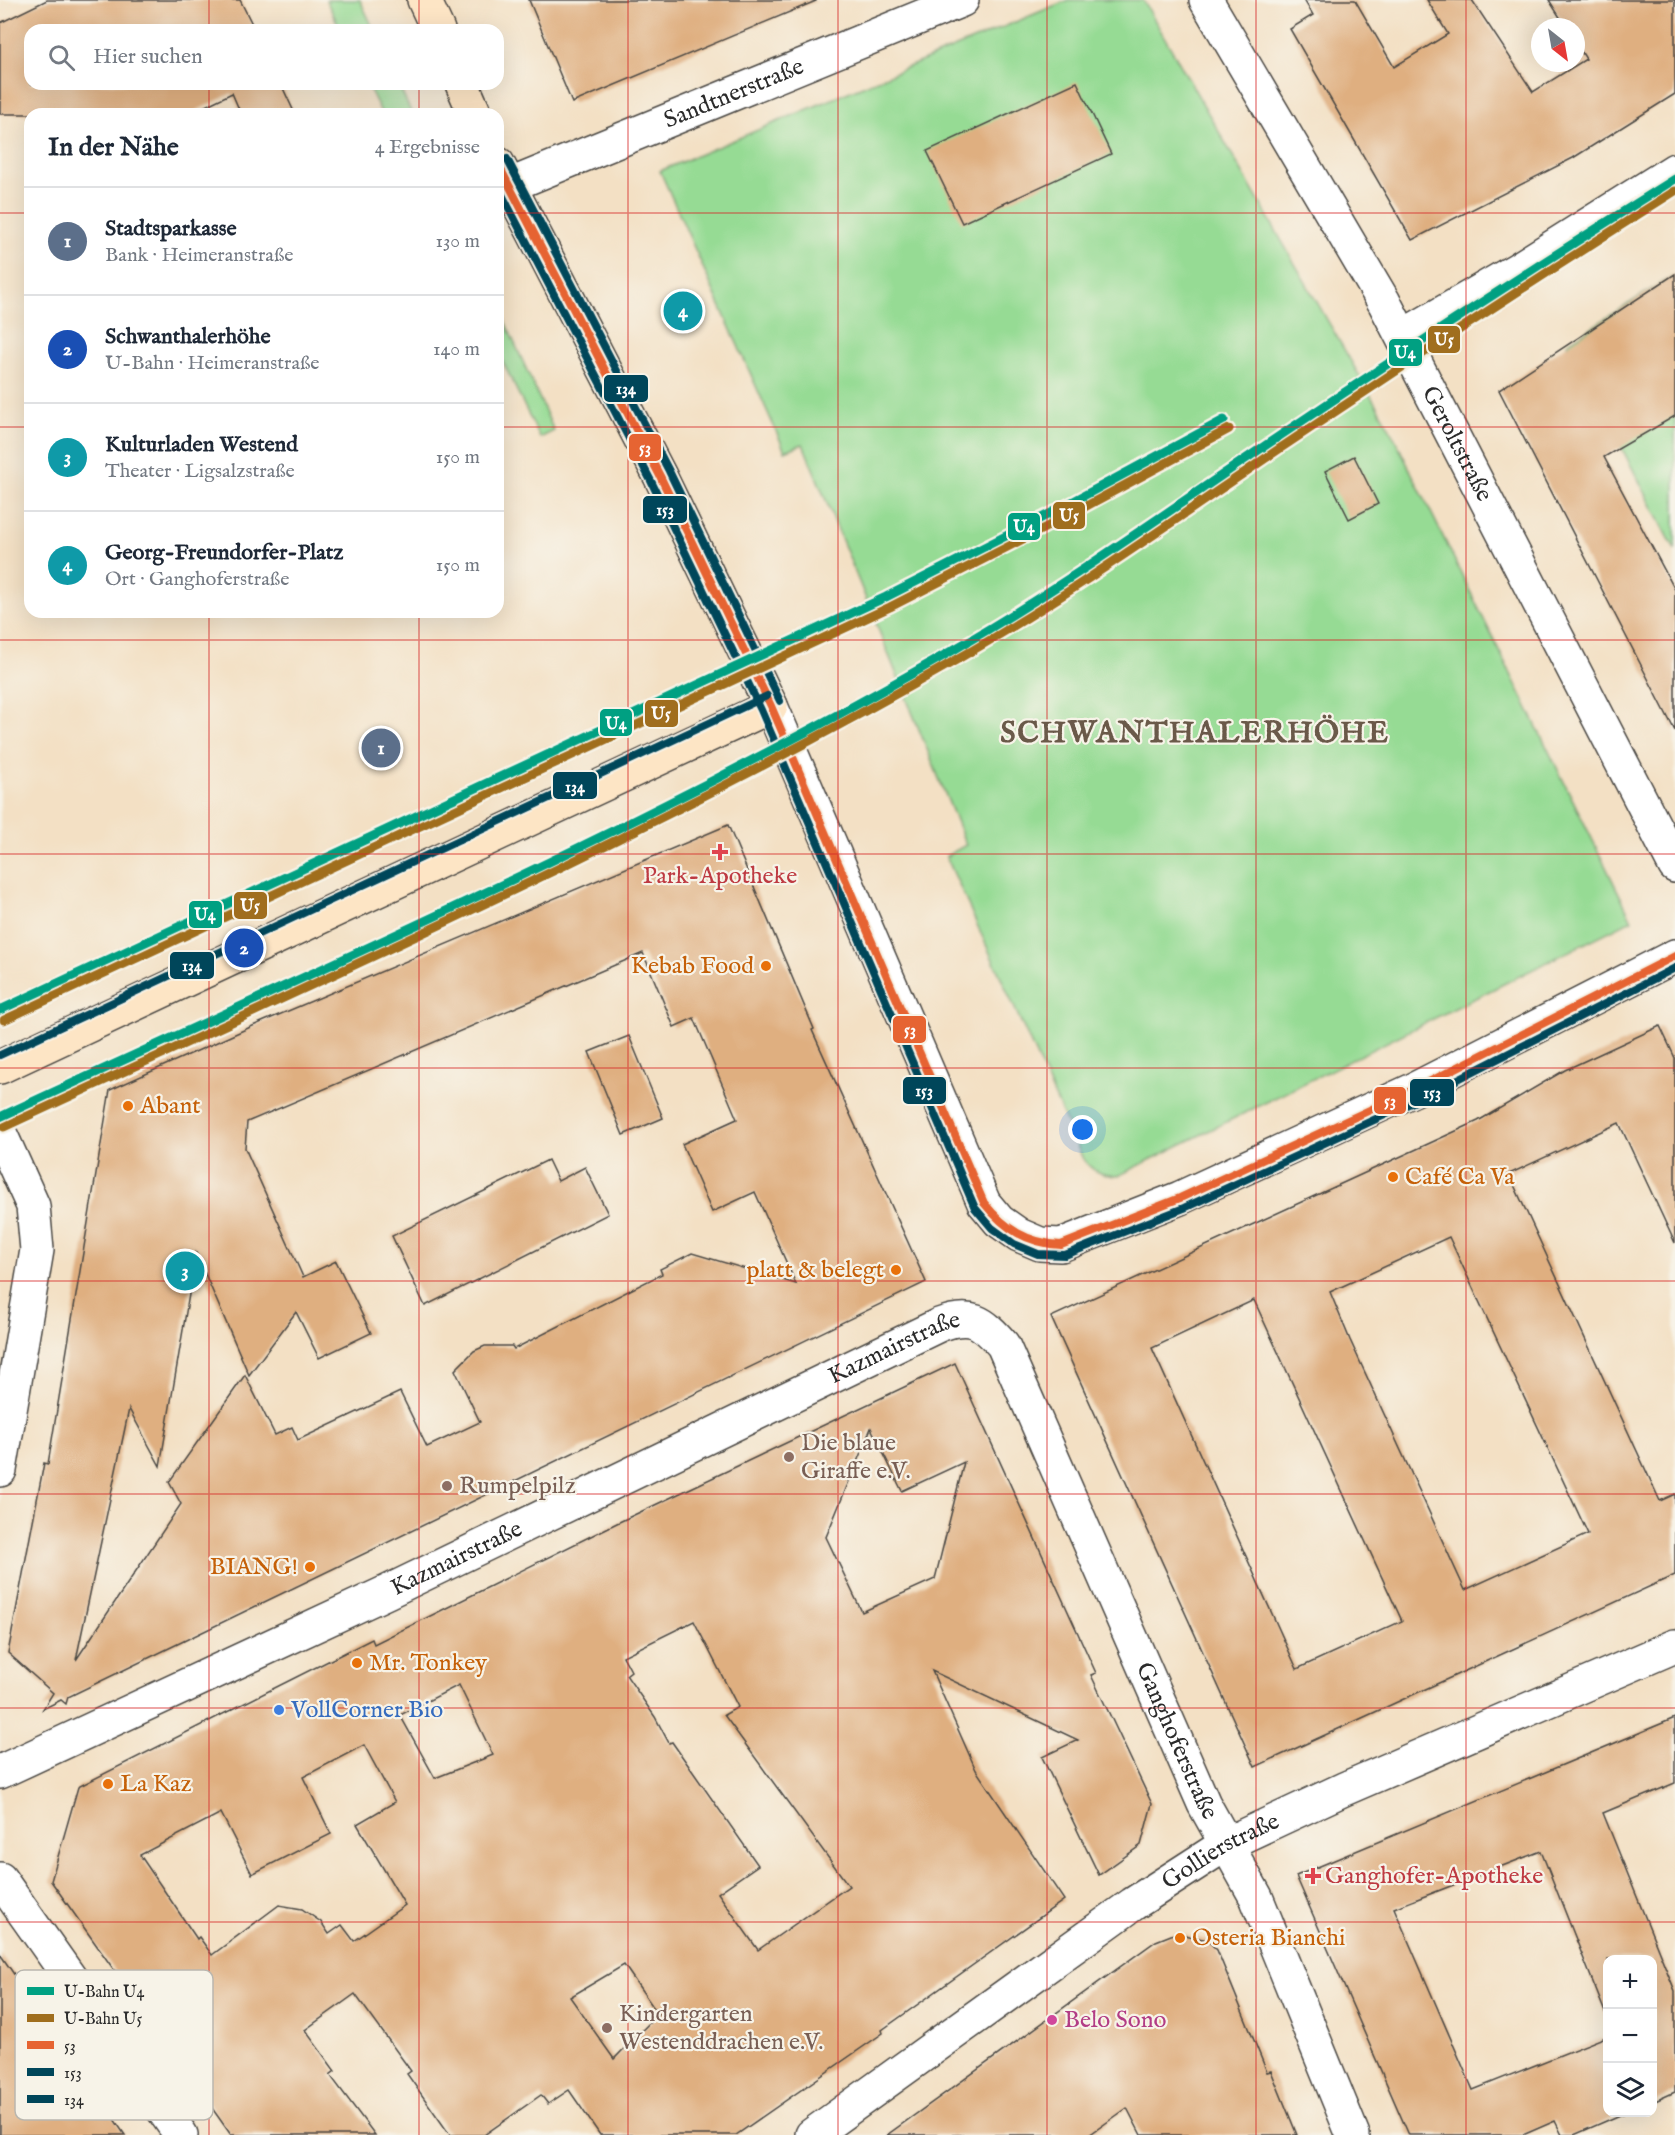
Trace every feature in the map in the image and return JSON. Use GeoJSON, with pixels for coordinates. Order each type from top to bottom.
{"type":"FeatureCollection","features":[{"type":"Feature","properties":{"kind":"street"},"geometry":{"type":"LineString","coordinates":[[424,0],[435,24]]}},
{"type":"Feature","properties":{"kind":"street","name":"Sandtnerstraße"},"geometry":{"type":"LineString","coordinates":[[504,175],[962,0]]}},
{"type":"Feature","properties":{"kind":"street","name":"Geroltstraße"},"geometry":{"type":"LineString","coordinates":[[1206,0],[1402,336],[1675,866]]}},
{"type":"Feature","properties":{"kind":"street"},"geometry":{"type":"LineString","coordinates":[[465,90],[473,108]]}},
{"type":"Feature","properties":{"kind":"street"},"geometry":{"type":"LineString","coordinates":[[1402,336],[1518,269],[1675,170]]}},
{"type":"Feature","properties":{"kind":"street"},"geometry":{"type":"LineString","coordinates":[[504,177],[660,476],[771,706],[984,1203],[999,1221],[1019,1235],[1040,1244],[1061,1245],[1189,1194],[1413,1090],[1675,956]]}},
{"type":"Feature","properties":{"kind":"street"},"geometry":{"type":"LineString","coordinates":[[0,1067],[771,706]]}},
{"type":"Feature","properties":{"kind":"street"},"geometry":{"type":"LineString","coordinates":[[0,1133],[33,1206],[37,1250],[0,1470]]}},
{"type":"Feature","properties":{"kind":"street","name":"Kazmairstraße"},"geometry":{"type":"LineString","coordinates":[[0,1772],[387,1592],[939,1325],[957,1318],[978,1321],[1003,1345]]}},
{"type":"Feature","properties":{"kind":"street","name":"Ganghoferstraße"},"geometry":{"type":"LineString","coordinates":[[1003,1345],[1200,1794],[1256,1898],[1353,2135]]}},
{"type":"Feature","properties":{"kind":"street","name":"Gollierstraße"},"geometry":{"type":"LineString","coordinates":[[812,2135],[1133,1904],[1226,1844],[1334,1794],[1675,1646]]}},
{"type":"Feature","properties":{"kind":"street"},"geometry":{"type":"LineString","coordinates":[[0,1879],[64,1970]]}},
{"type":"Feature","properties":{"kind":"street"},"geometry":{"type":"LineString","coordinates":[[170,2120],[181,2135]]}},
{"type":"Feature","properties":{"kind":"green space"},"geometry":{"type":"Polygon","coordinates":[[[326,0],[360,0],[371,24],[338,24],[326,0]]]}},
{"type":"Feature","properties":{"kind":"green space"},"geometry":{"type":"Polygon","coordinates":[[[1068,0],[1143,0],[1390,429],[1632,920],[1118,1176],[1098,1172],[1083,1159],[946,856],[966,845],[803,444],[785,451],[660,171],[1068,0]]]}},
{"type":"Feature","properties":{"kind":"green space"},"geometry":{"type":"Polygon","coordinates":[[[370,90],[401,90],[409,108],[379,108],[370,90]]]}},
{"type":"Feature","properties":{"kind":"green space"},"geometry":{"type":"Polygon","coordinates":[[[1672,276],[1675,282],[1675,550],[1567,343],[1672,276]]]}},
{"type":"Feature","properties":{"kind":"green space"},"geometry":{"type":"Polygon","coordinates":[[[504,319],[554,431],[540,438],[504,364],[504,319]]]}},
{"type":"Feature","properties":{"kind":"building"},"geometry":{"type":"Polygon","coordinates":[[[47,0],[240,0],[252,24],[24,24],[24,90],[284,90],[292,108],[238,108],[232,93],[201,108],[24,108],[24,114],[0,114],[0,23],[47,0]]]}},
{"type":"Feature","properties":{"kind":"building"},"geometry":{"type":"Polygon","coordinates":[[[529,0],[816,0],[816,1],[572,103],[529,0]]]}},
{"type":"Feature","properties":{"kind":"building"},"geometry":{"type":"Polygon","coordinates":[[[1304,0],[1355,0],[1394,67],[1448,34],[1427,0],[1472,0],[1533,92],[1565,72],[1585,72],[1585,18],[1560,18],[1549,0],[1675,0],[1675,94],[1573,158],[1412,240],[1290,29],[1313,15],[1304,0]]]}},
{"type":"Feature","properties":{"kind":"building"},"geometry":{"type":"Polygon","coordinates":[[[1077,82],[1111,154],[962,223],[927,151],[1077,82]]]}},
{"type":"Feature","properties":{"kind":"building"},"geometry":{"type":"Polygon","coordinates":[[[1675,274],[1675,416],[1604,457],[1675,590],[1675,731],[1499,390],[1675,274]]]}},
{"type":"Feature","properties":{"kind":"building"},"geometry":{"type":"Polygon","coordinates":[[[1354,456],[1378,504],[1349,519],[1325,471],[1354,456]]]}},
{"type":"Feature","properties":{"kind":"building"},"geometry":{"type":"Polygon","coordinates":[[[728,825],[814,1029],[812,1030],[926,1282],[68,1697],[66,1704],[61,1700],[43,1709],[53,1693],[8,1653],[44,1463],[48,1464],[110,1090],[255,1025],[728,825]],[[643,953],[247,1122],[245,1148],[303,1277],[336,1261],[371,1333],[319,1358],[296,1312],[249,1375],[196,1253],[160,1466],[129,1409],[76,1660],[181,1504],[169,1482],[245,1375],[275,1435],[292,1427],[298,1440],[400,1392],[427,1447],[480,1422],[455,1370],[474,1351],[485,1346],[512,1346],[514,1349],[662,1274],[660,1269],[692,1253],[796,1284],[755,1192],[712,1212],[682,1144],[737,1119],[694,1018],[674,1027],[643,953]]]}},
{"type":"Feature","properties":{"kind":"building"},"geometry":{"type":"Polygon","coordinates":[[[1660,1026],[1675,1058],[1675,1243],[1619,1123],[1509,1174],[1660,1501],[1675,1494],[1675,1575],[1255,1767],[1051,1317],[1478,1121],[1565,1070],[1660,1026]],[[1449,1237],[1330,1292],[1465,1590],[1588,1534],[1449,1237]],[[1254,1300],[1152,1348],[1297,1669],[1402,1621],[1254,1300]]]}},
{"type":"Feature","properties":{"kind":"building"},"geometry":{"type":"Polygon","coordinates":[[[629,1036],[663,1118],[623,1135],[589,1052],[629,1036]]]}},
{"type":"Feature","properties":{"kind":"building"},"geometry":{"type":"Polygon","coordinates":[[[548,1160],[558,1181],[585,1167],[608,1214],[425,1306],[392,1236],[548,1160]]]}},
{"type":"Feature","properties":{"kind":"building"},"geometry":{"type":"Polygon","coordinates":[[[955,1363],[1096,1673],[1091,1675],[1152,1804],[1141,1845],[1099,1875],[1042,1757],[1078,1740],[932,1671],[976,1770],[1064,1900],[882,2030],[883,2033],[736,2135],[600,2135],[569,2090],[548,2104],[541,2095],[484,2135],[450,2135],[407,2074],[411,2071],[355,1994],[305,2030],[335,2071],[330,2075],[375,2135],[231,2135],[213,2110],[213,1970],[114,1970],[51,1881],[78,1787],[372,1639],[374,1644],[617,1523],[955,1363]],[[871,1428],[826,1537],[862,1612],[935,1579],[964,1462],[902,1491],[871,1428]],[[694,1621],[623,1656],[631,1671],[626,1675],[655,1717],[669,1743],[672,1742],[758,1865],[718,1893],[758,1950],[849,1886],[724,1715],[738,1707],[694,1621]],[[459,1685],[400,1715],[435,1778],[493,1755],[459,1685]],[[364,1745],[303,1777],[331,1834],[252,1874],[221,1813],[140,1855],[197,1939],[199,1937],[212,1955],[279,1905],[302,1909],[321,1922],[329,1934],[342,1925],[354,1941],[405,1905],[357,1824],[395,1802],[364,1745]],[[624,1965],[570,1997],[614,2059],[658,2014],[624,1965]]]}},
{"type":"Feature","properties":{"kind":"building"},"geometry":{"type":"Polygon","coordinates":[[[1675,1718],[1675,1783],[1603,1813],[1675,1991],[1675,2092],[1657,2100],[1657,1955],[1603,1955],[1603,2007],[1541,1851],[1394,1908],[1473,2090],[1603,2038],[1603,2117],[1615,2117],[1574,2135],[1562,2135],[1555,2121],[1523,2135],[1409,2135],[1296,1876],[1675,1718]]]}},
{"type":"Feature","properties":{"kind":"building"},"geometry":{"type":"Polygon","coordinates":[[[1176,1933],[1207,1940],[1217,1950],[1267,2072],[1271,2071],[1297,2135],[1141,2135],[1127,2108],[1089,2135],[887,2135],[1156,1941],[1176,1933]]]}},
{"type":"Feature","properties":{"kind":"building"},"geometry":{"type":"Polygon","coordinates":[[[0,1954],[15,1976],[15,2120],[115,2120],[125,2135],[0,2135],[0,1954]]]}},
{"type":"Feature","properties":{"kind":"metro line","name":"U4"},"geometry":{"type":"LineString","coordinates":[[0,1117],[483,894],[603,836],[839,714],[955,649],[1037,599],[1426,339],[1675,179]]}},
{"type":"Feature","properties":{"kind":"metro line","name":"U5"},"geometry":{"type":"LineString","coordinates":[[4,1127],[605,846],[723,786],[956,660],[1079,584],[1377,383],[1675,191]]}},
{"type":"Feature","properties":{"kind":"metro line","name":"U4"},"geometry":{"type":"LineString","coordinates":[[0,1010],[886,597],[1061,508],[1224,420]]}},
{"type":"Feature","properties":{"kind":"metro line","name":"U5"},"geometry":{"type":"LineString","coordinates":[[4,1020],[890,607],[1066,517],[1229,429]]}},
{"type":"Feature","properties":{"kind":"transit line","name":"134"},"geometry":{"type":"LineString","coordinates":[[507,159],[669,471],[780,701]]}},
{"type":"Feature","properties":{"kind":"transit line","name":"53"},"geometry":{"type":"LineString","coordinates":[[504,176],[660,476],[771,706],[984,1203],[1000,1220],[1018,1233],[1027,1238],[1061,1245],[1180,1198],[1413,1090],[1675,956]]}},
{"type":"Feature","properties":{"kind":"transit line","name":"153"},"geometry":{"type":"LineString","coordinates":[[504,199],[651,481],[761,710],[975,1208],[992,1228],[1014,1244],[1038,1254],[1065,1255],[1184,1208],[1417,1100],[1675,968]]}},
{"type":"Feature","properties":{"kind":"transit line","name":"134"},"geometry":{"type":"LineString","coordinates":[[0,1055],[767,696]]}},
{"type":"Feature","properties":{"kind":"place","name":"Georg-Freundorfer-Platz"},"geometry":{"type":"Point","coordinates":[683,311]}},
{"type":"Feature","properties":{"kind":"place","name":"Stadtsparkasse"},"geometry":{"type":"Point","coordinates":[381,748]}},
{"type":"Feature","properties":{"kind":"place","name":"Park-Apotheke"},"geometry":{"type":"Point","coordinates":[720,852]}},
{"type":"Feature","properties":{"kind":"place","name":"Schwanthalerhöhe"},"geometry":{"type":"Point","coordinates":[244,948]}},
{"type":"Feature","properties":{"kind":"place","name":"Kebab Food"},"geometry":{"type":"Point","coordinates":[766,966]}},
{"type":"Feature","properties":{"kind":"place","name":"Abant"},"geometry":{"type":"Point","coordinates":[128,1106]}},
{"type":"Feature","properties":{"kind":"place","name":"Café Ca Va"},"geometry":{"type":"Point","coordinates":[1393,1177]}},
{"type":"Feature","properties":{"kind":"place","name":"platt & belegt"},"geometry":{"type":"Point","coordinates":[896,1270]}},
{"type":"Feature","properties":{"kind":"place","name":"Kulturladen Westend"},"geometry":{"type":"Point","coordinates":[185,1271]}},
{"type":"Feature","properties":{"kind":"place","name":"Die blaue Giraffe e.V."},"geometry":{"type":"Point","coordinates":[789,1457]}},
{"type":"Feature","properties":{"kind":"place","name":"Rumpelpilz"},"geometry":{"type":"Point","coordinates":[447,1486]}},
{"type":"Feature","properties":{"kind":"place","name":"BIANG!"},"geometry":{"type":"Point","coordinates":[310,1567]}},
{"type":"Feature","properties":{"kind":"place","name":"Mr. Tonkey"},"geometry":{"type":"Point","coordinates":[357,1663]}},
{"type":"Feature","properties":{"kind":"place","name":"VollCorner Bio"},"geometry":{"type":"Point","coordinates":[279,1710]}},
{"type":"Feature","properties":{"kind":"place","name":"La Kaz"},"geometry":{"type":"Point","coordinates":[108,1784]}},
{"type":"Feature","properties":{"kind":"place","name":"Ganghofer-Apotheke"},"geometry":{"type":"Point","coordinates":[1313,1876]}},
{"type":"Feature","properties":{"kind":"place","name":"Osteria Bianchi"},"geometry":{"type":"Point","coordinates":[1180,1938]}},
{"type":"Feature","properties":{"kind":"place","name":"Belo Sono"},"geometry":{"type":"Point","coordinates":[1052,2020]}},
{"type":"Feature","properties":{"kind":"place","name":"Kindergarten Westenddrachen e.V."},"geometry":{"type":"Point","coordinates":[607,2028]}},
{"type":"Feature","properties":{"kind":"district","name":"SCHWANTHALERHÖHE"},"geometry":{"type":"Point","coordinates":[1195,734]}}]}
